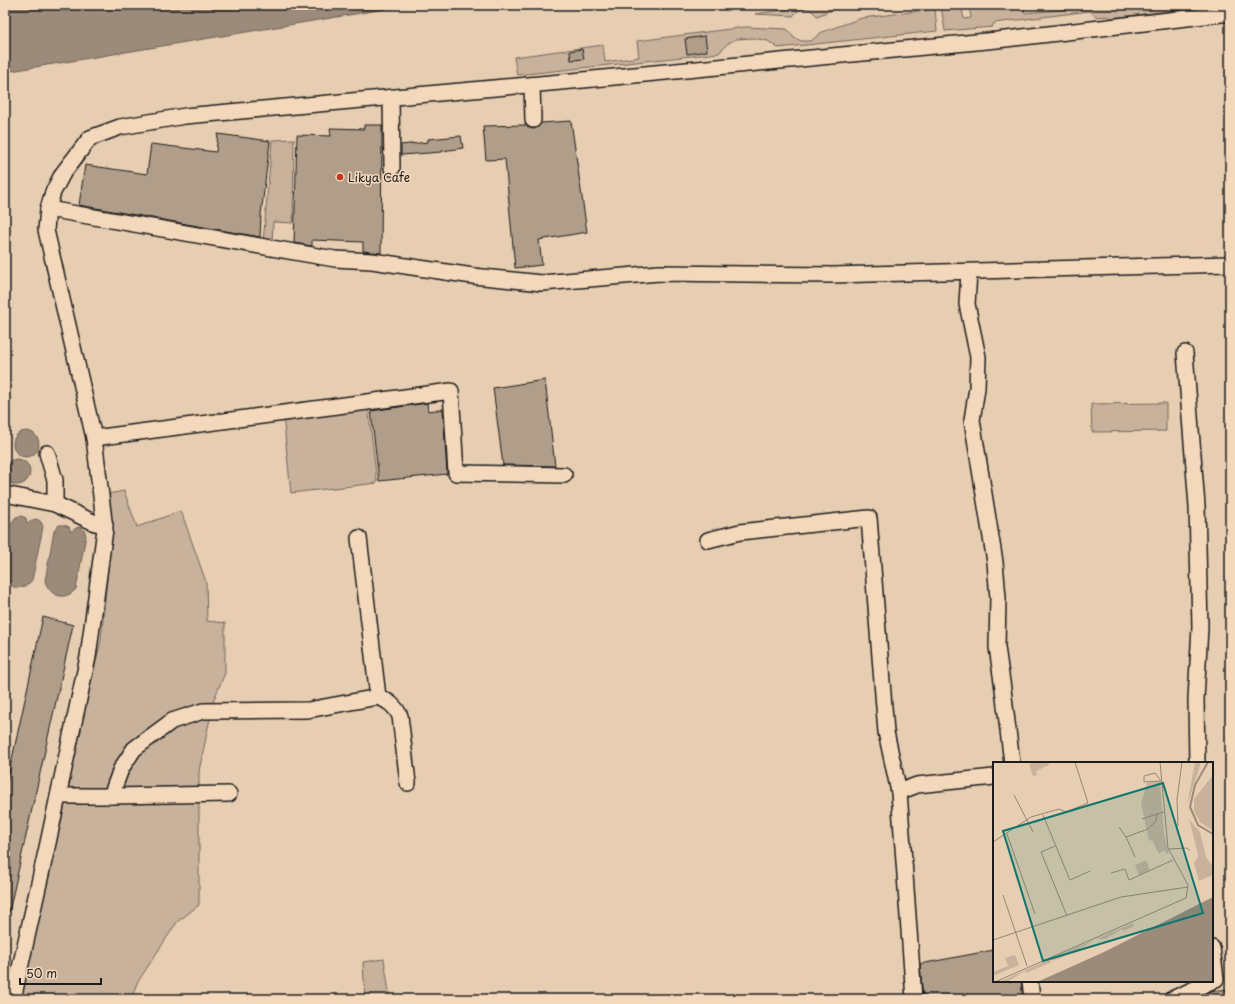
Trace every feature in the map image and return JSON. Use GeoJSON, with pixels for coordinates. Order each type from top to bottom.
{"type":"FeatureCollection","features":[{"type":"Feature","properties":{"kind":"street"},"geometry":{"type":"LineString","coordinates":[[14,999],[88,657],[105,529],[94,438],[46,230],[48,209],[53,192],[62,173],[90,138],[120,127],[185,116],[532,85],[990,40],[1230,13]]}},
{"type":"Feature","properties":{"kind":"street"},"geometry":{"type":"LineString","coordinates":[[532,85],[533,120]]}},
{"type":"Feature","properties":{"kind":"street"},"geometry":{"type":"LineString","coordinates":[[391,98],[392,168]]}},
{"type":"Feature","properties":{"kind":"street"},"geometry":{"type":"LineString","coordinates":[[48,209],[335,259],[372,261],[473,276],[542,283],[659,273],[833,275],[1230,264]]}},
{"type":"Feature","properties":{"kind":"street"},"geometry":{"type":"LineString","coordinates":[[969,272],[967,304],[978,357],[977,388],[972,420],[995,562],[998,598],[997,647],[1012,762]]}},
{"type":"Feature","properties":{"kind":"street"},"geometry":{"type":"LineString","coordinates":[[1185,353],[1197,506],[1200,627],[1196,700],[1197,762]]}},
{"type":"Feature","properties":{"kind":"street"},"geometry":{"type":"LineString","coordinates":[[94,438],[451,391],[456,473],[564,474]]}},
{"type":"Feature","properties":{"kind":"street"},"geometry":{"type":"LineString","coordinates":[[47,453],[55,480],[55,504]]}},
{"type":"Feature","properties":{"kind":"street"},"geometry":{"type":"LineString","coordinates":[[5,494],[55,504],[95,523],[105,525]]}},
{"type":"Feature","properties":{"kind":"street"},"geometry":{"type":"LineString","coordinates":[[708,540],[740,532],[869,518],[886,732],[899,792],[914,999]]}},
{"type":"Feature","properties":{"kind":"street"},"geometry":{"type":"LineString","coordinates":[[359,538],[378,697]]}},
{"type":"Feature","properties":{"kind":"street"},"geometry":{"type":"LineString","coordinates":[[111,796],[121,769],[134,749],[172,721],[202,711],[308,710],[378,697],[388,701],[396,708],[400,716],[408,783]]}},
{"type":"Feature","properties":{"kind":"street"},"geometry":{"type":"LineString","coordinates":[[899,792],[916,785],[993,777]]}},
{"type":"Feature","properties":{"kind":"street"},"geometry":{"type":"LineString","coordinates":[[58,796],[229,794]]}},
{"type":"Feature","properties":{"kind":"street"},"geometry":{"type":"LineString","coordinates":[[1213,954],[1217,979]]}},
{"type":"Feature","properties":{"kind":"street"},"geometry":{"type":"LineString","coordinates":[[1030,982],[1032,999]]}},
{"type":"Feature","properties":{"kind":"street"},"geometry":{"type":"LineString","coordinates":[[1172,999],[1210,982]]}},
{"type":"Feature","properties":{"kind":"shaded area"},"geometry":{"type":"Polygon","coordinates":[[[5,5],[409,5],[5,72],[5,5]]]}},
{"type":"Feature","properties":{"kind":"shaded area"},"geometry":{"type":"Polygon","coordinates":[[[815,5],[845,5],[817,16],[811,10],[804,8],[799,10],[793,16],[755,14],[815,5]]]}},
{"type":"Feature","properties":{"kind":"shaded area"},"geometry":{"type":"Polygon","coordinates":[[[961,5],[964,19],[971,18],[969,5],[1023,5],[1025,13],[1070,9],[1070,5],[1221,5],[1110,18],[1109,16],[1097,17],[1090,11],[994,23],[992,27],[945,31],[941,6],[961,5]]]}},
{"type":"Feature","properties":{"kind":"shaded area"},"geometry":{"type":"Polygon","coordinates":[[[935,9],[937,31],[778,48],[768,41],[753,38],[736,39],[727,44],[719,53],[517,75],[514,57],[603,45],[605,62],[639,57],[637,41],[745,27],[787,29],[794,38],[802,41],[811,41],[822,32],[862,18],[935,9]]]}},
{"type":"Feature","properties":{"kind":"shaded area"},"geometry":{"type":"Polygon","coordinates":[[[294,139],[293,223],[273,222],[272,244],[263,243],[272,140],[294,139]]]}},
{"type":"Feature","properties":{"kind":"shaded area"},"geometry":{"type":"Polygon","coordinates":[[[1166,403],[1166,431],[1092,432],[1091,404],[1166,403]]]}},
{"type":"Feature","properties":{"kind":"shaded area"},"geometry":{"type":"Polygon","coordinates":[[[368,405],[377,483],[291,493],[283,415],[368,405]]]}},
{"type":"Feature","properties":{"kind":"shaded area"},"geometry":{"type":"Polygon","coordinates":[[[26,431],[35,435],[39,444],[35,453],[26,457],[17,453],[13,444],[17,435],[26,431]]]}},
{"type":"Feature","properties":{"kind":"shaded area"},"geometry":{"type":"Polygon","coordinates":[[[17,459],[26,463],[30,472],[26,481],[17,485],[8,481],[4,472],[8,463],[17,459]]]}},
{"type":"Feature","properties":{"kind":"shaded area"},"geometry":{"type":"Polygon","coordinates":[[[124,491],[137,527],[181,511],[206,582],[207,621],[225,623],[225,673],[214,699],[199,771],[199,905],[177,922],[137,983],[131,999],[21,999],[63,800],[101,640],[111,539],[108,494],[124,491]]]}},
{"type":"Feature","properties":{"kind":"shaded area"},"geometry":{"type":"Polygon","coordinates":[[[21,516],[26,518],[27,524],[32,520],[37,519],[41,522],[43,527],[32,580],[26,586],[19,588],[8,584],[5,581],[5,566],[9,529],[16,517],[21,516]]]}},
{"type":"Feature","properties":{"kind":"shaded area"},"geometry":{"type":"Polygon","coordinates":[[[59,525],[69,527],[71,532],[80,527],[84,530],[86,535],[76,589],[67,595],[62,596],[54,594],[47,586],[45,581],[54,531],[59,525]]]}},
{"type":"Feature","properties":{"kind":"shaded area"},"geometry":{"type":"Polygon","coordinates":[[[384,959],[390,999],[365,999],[363,962],[384,959]]]}},
{"type":"Feature","properties":{"kind":"building"},"geometry":{"type":"Polygon","coordinates":[[[705,36],[707,51],[687,54],[685,39],[705,36]]]}},
{"type":"Feature","properties":{"kind":"building"},"geometry":{"type":"Polygon","coordinates":[[[582,49],[584,59],[571,60],[570,51],[582,49]]]}},
{"type":"Feature","properties":{"kind":"building"},"geometry":{"type":"Polygon","coordinates":[[[571,121],[587,232],[539,240],[542,265],[515,268],[505,159],[486,160],[483,126],[526,125],[529,128],[534,129],[541,123],[571,121]]]}},
{"type":"Feature","properties":{"kind":"building"},"geometry":{"type":"Polygon","coordinates":[[[364,125],[382,125],[381,253],[363,251],[363,242],[312,240],[312,246],[294,243],[297,135],[331,136],[330,128],[364,129],[364,125]]]}},
{"type":"Feature","properties":{"kind":"building"},"geometry":{"type":"Polygon","coordinates":[[[218,134],[270,141],[261,215],[260,237],[79,205],[85,165],[147,174],[151,144],[216,152],[218,134]]]}},
{"type":"Feature","properties":{"kind":"building"},"geometry":{"type":"Polygon","coordinates":[[[461,136],[463,148],[442,152],[401,155],[401,145],[428,142],[428,139],[461,136]]]}},
{"type":"Feature","properties":{"kind":"building"},"geometry":{"type":"Polygon","coordinates":[[[545,380],[555,466],[503,465],[493,388],[545,380]]]}},
{"type":"Feature","properties":{"kind":"building"},"geometry":{"type":"Polygon","coordinates":[[[427,403],[428,411],[443,409],[447,474],[379,481],[371,411],[427,403]]]}},
{"type":"Feature","properties":{"kind":"building"},"geometry":{"type":"Polygon","coordinates":[[[43,617],[73,625],[9,912],[5,912],[5,791],[43,617]]]}},
{"type":"Feature","properties":{"kind":"building"},"geometry":{"type":"Polygon","coordinates":[[[993,950],[993,982],[1021,982],[1023,999],[923,999],[920,964],[993,950]]]}},
{"type":"Feature","properties":{"kind":"building"},"geometry":{"type":"Polygon","coordinates":[[[1230,989],[1230,999],[1196,999],[1211,991],[1230,989]]]}},
{"type":"Feature","properties":{"kind":"place","name":"Likya Cafe"},"geometry":{"type":"Point","coordinates":[340,177]}}]}
